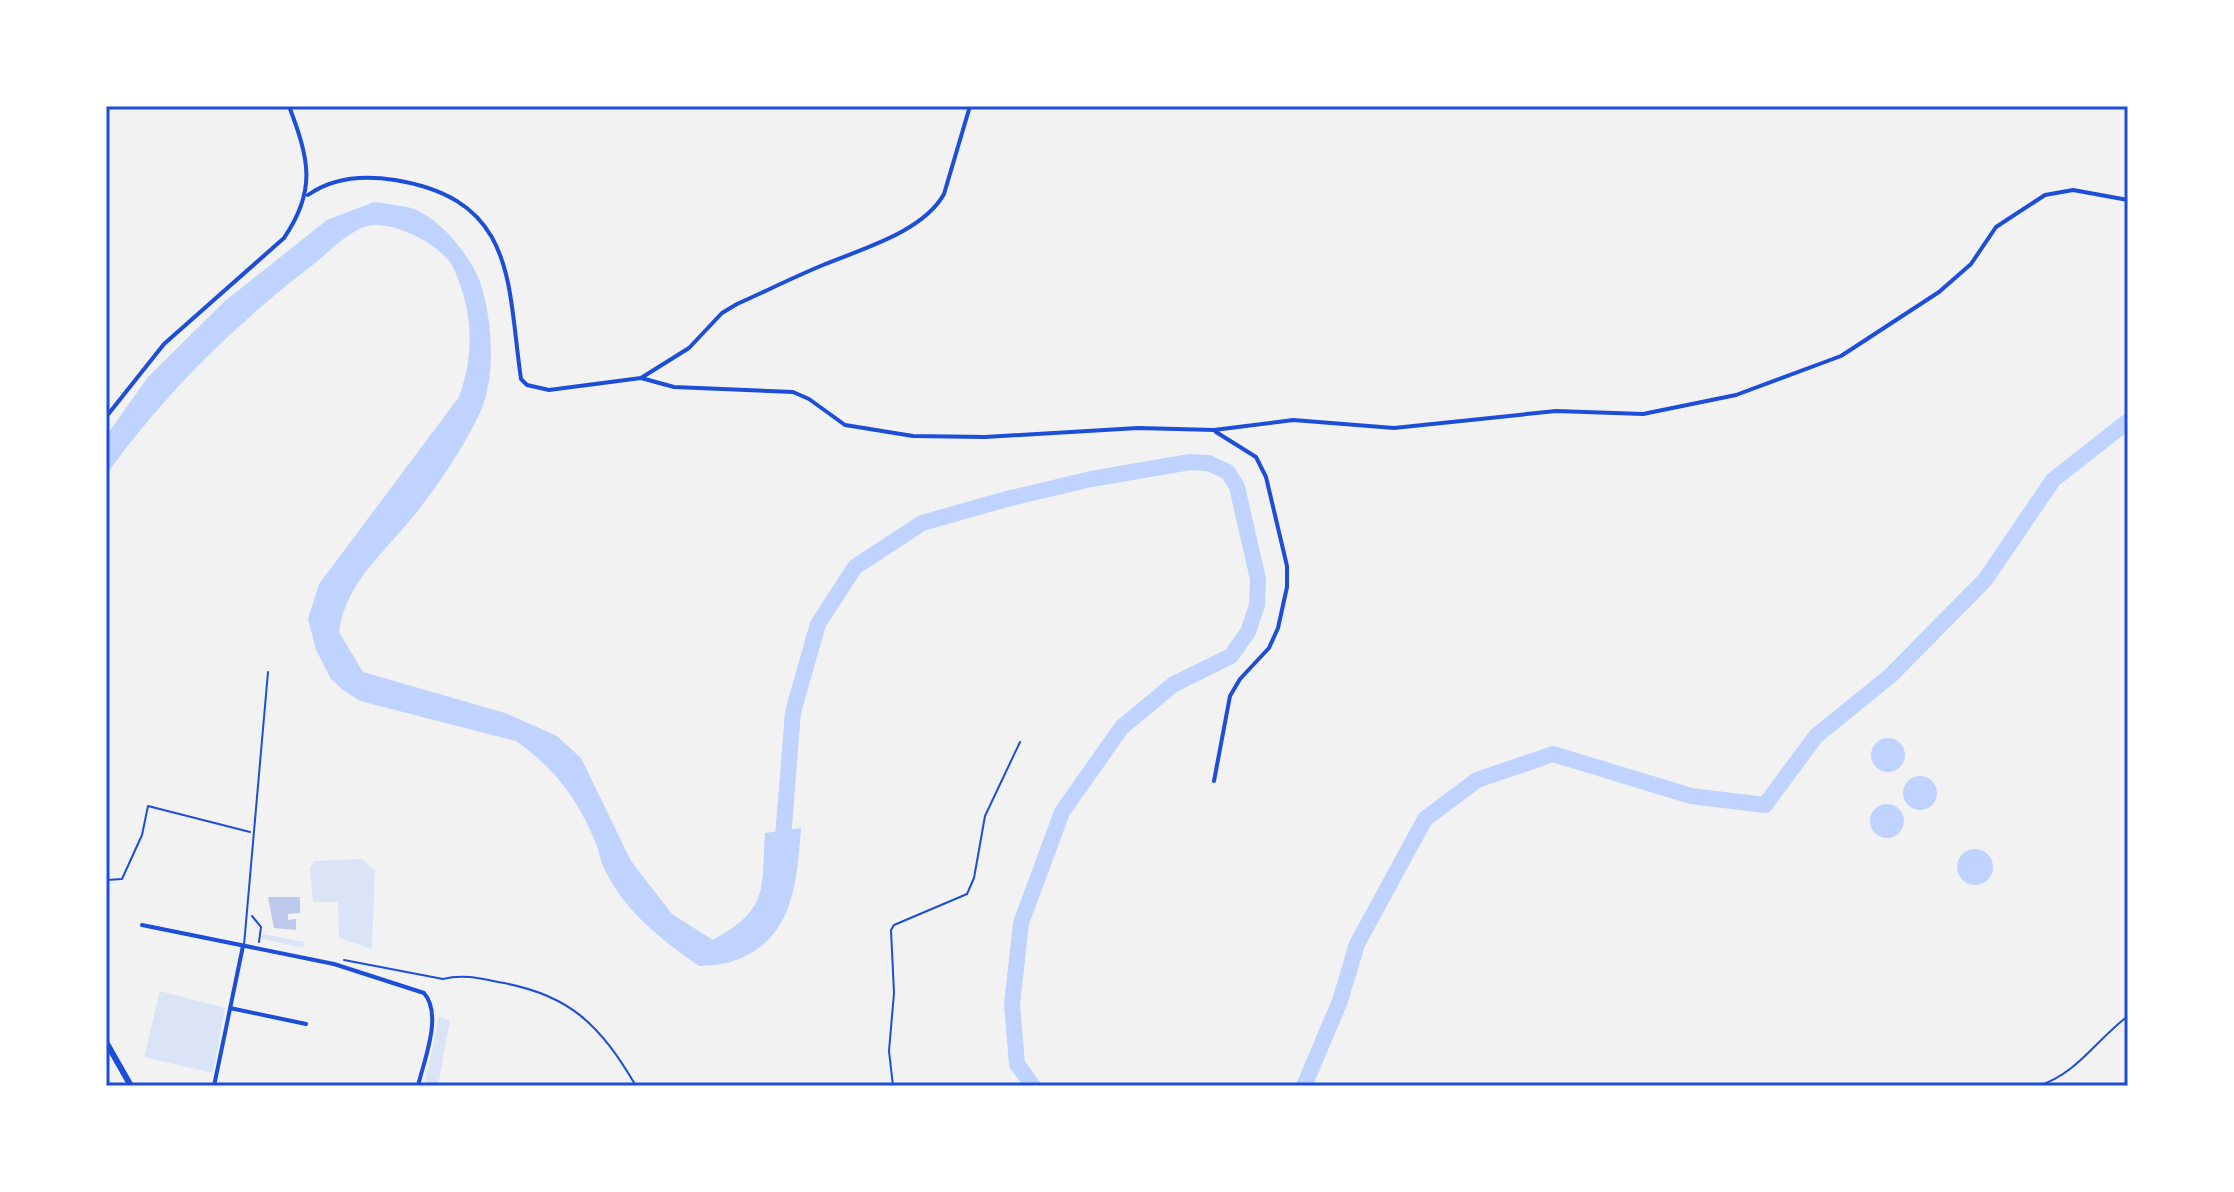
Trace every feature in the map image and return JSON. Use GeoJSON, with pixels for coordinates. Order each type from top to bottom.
{"type":"FeatureCollection","features":[{"type":"Feature","properties":{"kind":"street"},"geometry":{"type":"LineString","coordinates":[[289,106],[303,154],[308,195]]}},
{"type":"Feature","properties":{"kind":"street"},"geometry":{"type":"LineString","coordinates":[[641,378],[689,348],[722,313],[737,304],[875,246],[938,204],[951,178],[970,106]]}},
{"type":"Feature","properties":{"kind":"street"},"geometry":{"type":"LineString","coordinates":[[106,417],[164,344],[284,238],[308,195],[323,184],[359,178],[417,184],[448,196],[468,210],[499,249],[515,303],[521,379],[527,385],[549,390],[641,378],[674,387],[793,392],[809,399],[845,425],[900,435],[985,437],[1138,428],[1214,430],[1270,421],[1394,428],[1556,411],[1627,415],[1736,395],[1841,356],[1880,333],[1939,292],[1971,264],[1996,227],[2045,195],[2073,190],[2128,200]]}},
{"type":"Feature","properties":{"kind":"street"},"geometry":{"type":"LineString","coordinates":[[1214,430],[1256,457],[1266,477],[1287,566],[1278,628],[1269,648],[1240,679],[1230,696],[1214,781]]}},
{"type":"Feature","properties":{"kind":"street"},"geometry":{"type":"LineString","coordinates":[[142,925],[334,964],[424,993],[431,1004],[432,1019],[418,1086]]}},
{"type":"Feature","properties":{"kind":"street"},"geometry":{"type":"LineString","coordinates":[[214,1086],[243,946]]}},
{"type":"Feature","properties":{"kind":"street"},"geometry":{"type":"LineString","coordinates":[[230,1008],[306,1024]]}},
{"type":"Feature","properties":{"kind":"street"},"geometry":{"type":"LineString","coordinates":[[106,1042],[131,1086]]}},
{"type":"Feature","properties":{"kind":"lane"},"geometry":{"type":"LineString","coordinates":[[243,946],[268,672]]}},
{"type":"Feature","properties":{"kind":"lane"},"geometry":{"type":"LineString","coordinates":[[893,1086],[889,1051],[894,993],[891,930],[894,925],[967,894],[974,878],[985,816],[1020,742]]}},
{"type":"Feature","properties":{"kind":"lane"},"geometry":{"type":"LineString","coordinates":[[2038,1086],[2056,1080],[2076,1066],[2128,1016]]}},
{"type":"Feature","properties":{"kind":"path"},"geometry":{"type":"LineString","coordinates":[[106,880],[122,879],[142,835],[148,806],[255,834]]}},
{"type":"Feature","properties":{"kind":"path"},"geometry":{"type":"LineString","coordinates":[[248,909],[261,927],[259,943]]}},
{"type":"Feature","properties":{"kind":"path"},"geometry":{"type":"LineString","coordinates":[[335,958],[443,979],[458,975],[533,988],[568,1004],[596,1027],[636,1086]]}},
{"type":"Feature","properties":{"kind":"shaded area"},"geometry":{"type":"Polygon","coordinates":[[[362,859],[375,870],[372,949],[339,938],[338,902],[313,902],[310,868],[314,861],[362,859]]]}},
{"type":"Feature","properties":{"kind":"shaded area"},"geometry":{"type":"Polygon","coordinates":[[[263,934],[305,942],[303,948],[262,939],[263,934]]]}},
{"type":"Feature","properties":{"kind":"shaded area"},"geometry":{"type":"Polygon","coordinates":[[[160,991],[225,1008],[213,1073],[144,1057],[160,991]]]}},
{"type":"Feature","properties":{"kind":"shaded area"},"geometry":{"type":"Polygon","coordinates":[[[439,1017],[450,1020],[438,1086],[424,1086],[439,1017]]]}},
{"type":"Feature","properties":{"kind":"water"},"geometry":{"type":"Polygon","coordinates":[[[374,202],[421,212],[442,228],[461,249],[476,272],[484,296],[490,328],[491,362],[482,408],[467,437],[426,500],[355,587],[342,616],[339,632],[363,672],[505,713],[557,736],[581,758],[631,861],[672,914],[713,940],[731,929],[753,908],[762,885],[765,833],[801,828],[794,887],[781,923],[770,938],[736,960],[699,966],[646,924],[613,885],[588,825],[563,785],[542,762],[516,741],[360,701],[331,679],[316,650],[308,619],[319,584],[459,397],[464,381],[470,332],[465,299],[453,267],[438,250],[414,235],[387,226],[364,227],[350,235],[253,313],[200,363],[151,417],[106,475],[106,436],[148,377],[225,301],[327,220],[374,202]]]}},
{"type":"Feature","properties":{"kind":"water"},"geometry":{"type":"Polygon","coordinates":[[[1888,738],[1900,743],[1905,755],[1900,767],[1888,772],[1876,767],[1871,755],[1876,743],[1888,738]]]}},
{"type":"Feature","properties":{"kind":"water"},"geometry":{"type":"Polygon","coordinates":[[[1920,776],[1932,781],[1937,793],[1932,805],[1920,810],[1908,805],[1903,793],[1908,781],[1920,776]]]}},
{"type":"Feature","properties":{"kind":"water"},"geometry":{"type":"Polygon","coordinates":[[[1887,804],[1899,809],[1904,821],[1899,833],[1887,838],[1875,833],[1870,821],[1875,809],[1887,804]]]}},
{"type":"Feature","properties":{"kind":"water"},"geometry":{"type":"Polygon","coordinates":[[[1975,849],[1988,854],[1993,867],[1988,880],[1975,885],[1962,880],[1957,867],[1962,854],[1975,849]]]}},
{"type":"Feature","properties":{"kind":"building"},"geometry":{"type":"Polygon","coordinates":[[[268,897],[300,897],[300,913],[288,914],[288,920],[296,919],[296,930],[274,928],[268,897]]]}},
{"type":"Feature","properties":{"kind":"waterway"},"geometry":{"type":"LineString","coordinates":[[1304,1086],[1340,1001],[1357,944],[1425,819],[1477,780],[1553,754],[1691,796],[1765,805],[1816,736],[1890,676],[1985,580],[2053,480],[2128,421]]}},
{"type":"Feature","properties":{"kind":"waterway"},"geometry":{"type":"LineString","coordinates":[[782,850],[793,712],[818,624],[855,567],[922,523],[1007,499],[1091,479],[1190,462],[1208,463],[1228,472],[1237,487],[1258,579],[1257,605],[1248,632],[1231,656],[1174,684],[1122,727],[1062,812],[1021,923],[1012,1005],[1017,1064],[1033,1086]]}}]}
